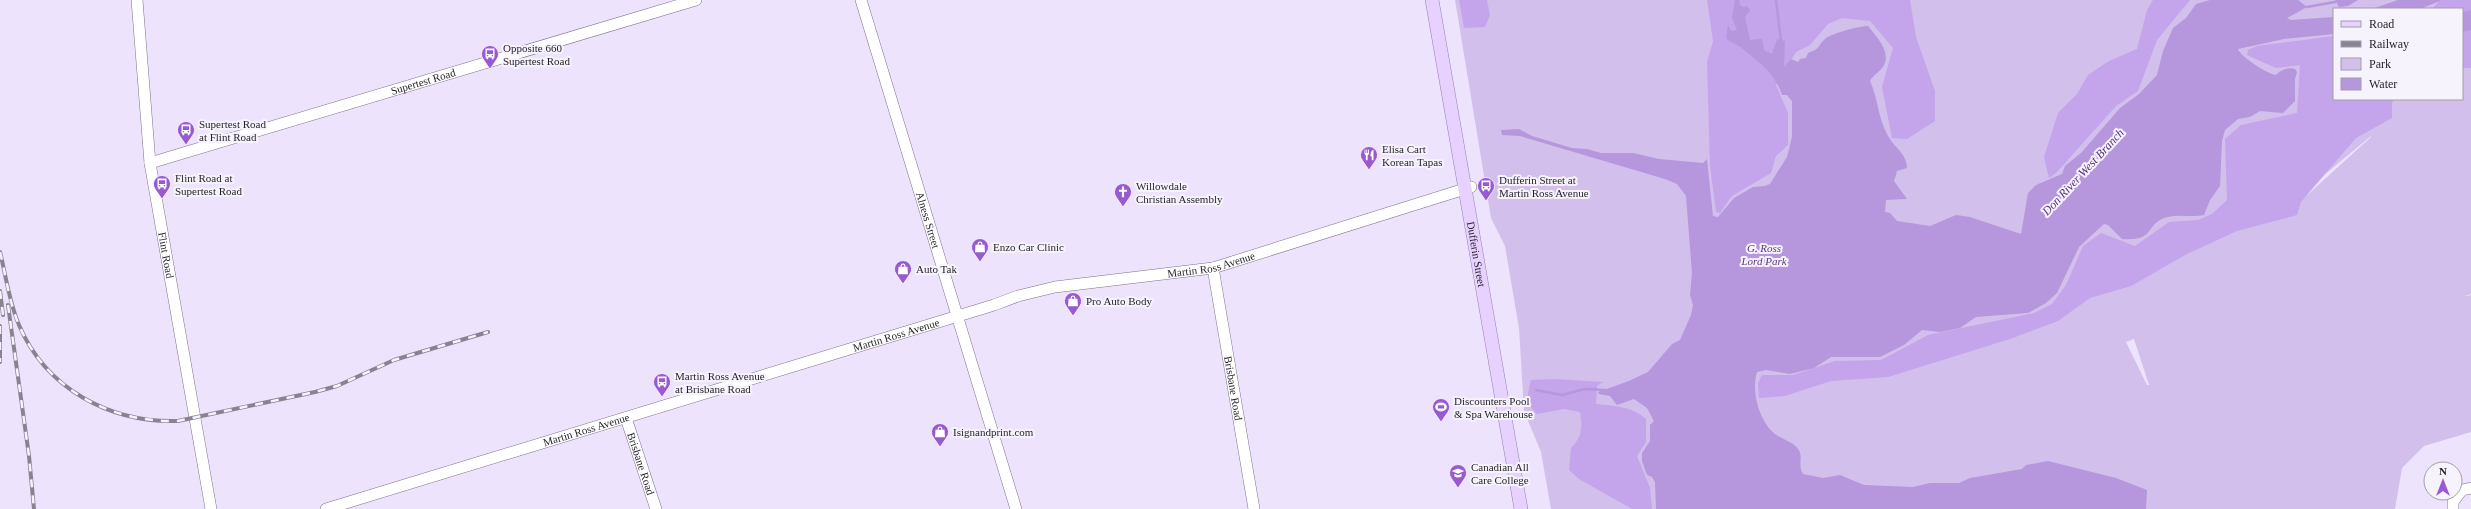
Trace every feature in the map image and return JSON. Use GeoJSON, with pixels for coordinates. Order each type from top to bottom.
{"type":"FeatureCollection","features":[{"type":"Feature","properties":{"kind":"main road","name":"Dufferin Street"},"geometry":{"type":"LineString","coordinates":[[1432,0],[1468,188],[1521,509]]}},
{"type":"Feature","properties":{"kind":"street","name":"Flint Road"},"geometry":{"type":"LineString","coordinates":[[137,0],[150,164],[211,509]]}},
{"type":"Feature","properties":{"kind":"street","name":"Supertest Road"},"geometry":{"type":"LineString","coordinates":[[150,164],[696,0]]}},
{"type":"Feature","properties":{"kind":"street","name":"Alness Street"},"geometry":{"type":"LineString","coordinates":[[861,0],[1016,509]]}},
{"type":"Feature","properties":{"kind":"street","name":"Martin Ross Avenue"},"geometry":{"type":"LineString","coordinates":[[326,509],[626,418],[1018,296],[1055,287],[1212,268],[1468,188]]}},
{"type":"Feature","properties":{"kind":"street","name":"Brisbane Road"},"geometry":{"type":"LineString","coordinates":[[1212,268],[1254,509]]}},
{"type":"Feature","properties":{"kind":"street","name":"Brisbane Road"},"geometry":{"type":"LineString","coordinates":[[626,418],[656,509]]}},
{"type":"Feature","properties":{"kind":"street"},"geometry":{"type":"LineString","coordinates":[[2453,509],[2453,502],[2462,490],[2471,488]]}},
{"type":"Feature","properties":{"kind":"green space","name":"G. Ross Lord Park"},"geometry":{"type":"Polygon","coordinates":[[[1455,0],[2471,0],[2471,294],[2461,297],[2471,295],[2471,432],[2424,446],[2402,468],[2395,509],[1551,509],[1541,452],[1524,411],[1519,328],[1505,246],[1491,218],[1455,0]],[[2371,137],[2305,191],[2304,198],[2371,137]],[[2134,339],[2126,342],[2147,385],[2149,385],[2134,339]]]}},
{"type":"Feature","properties":{"kind":"shaded area"},"geometry":{"type":"Polygon","coordinates":[[[1459,0],[1487,0],[1490,15],[1485,27],[1464,28],[1459,0]]]}},
{"type":"Feature","properties":{"kind":"shaded area"},"geometry":{"type":"Polygon","coordinates":[[[1707,0],[1910,0],[1916,37],[1935,91],[1935,121],[1907,139],[1892,138],[1882,87],[1893,48],[1870,21],[1842,18],[1828,24],[1810,45],[1796,52],[1776,85],[1788,113],[1788,145],[1776,156],[1771,173],[1732,196],[1720,213],[1716,212],[1710,166],[1707,62],[1713,41],[1707,0]]]}},
{"type":"Feature","properties":{"kind":"shaded area"},"geometry":{"type":"Polygon","coordinates":[[[2153,0],[2190,0],[2157,40],[2138,91],[2116,106],[2057,172],[2049,178],[2044,157],[2058,113],[2077,94],[2088,75],[2109,61],[2137,49],[2147,10],[2153,0]]]}},
{"type":"Feature","properties":{"kind":"shaded area"},"geometry":{"type":"Polygon","coordinates":[[[2440,0],[2471,0],[2471,68],[2463,68],[2463,8],[2433,8],[2440,0]]]}},
{"type":"Feature","properties":{"kind":"shaded area"},"geometry":{"type":"Polygon","coordinates":[[[2333,36],[2333,100],[2394,100],[2392,103],[2392,118],[2356,138],[2301,202],[2297,215],[2237,231],[2187,254],[2131,286],[2090,298],[2058,321],[2010,339],[1888,377],[1831,381],[1785,396],[1759,398],[1758,383],[1762,375],[1793,375],[1835,361],[1881,360],[1928,335],[2034,313],[2052,304],[2066,285],[2083,246],[2101,233],[2135,246],[2169,222],[2198,220],[2212,214],[2227,200],[2225,139],[2241,125],[2297,113],[2300,65],[2276,68],[2247,55],[2248,50],[2257,46],[2333,36]]]}},
{"type":"Feature","properties":{"kind":"shaded area"},"geometry":{"type":"Polygon","coordinates":[[[1555,379],[1603,382],[1597,386],[1596,404],[1629,409],[1635,411],[1646,419],[1646,442],[1637,456],[1650,488],[1652,509],[1632,509],[1579,479],[1569,470],[1571,448],[1575,444],[1581,432],[1580,412],[1564,409],[1537,414],[1530,406],[1528,398],[1531,380],[1555,379]]]}},
{"type":"Feature","properties":{"kind":"water","name":"Don River West Branch"},"geometry":{"type":"Polygon","coordinates":[[[1735,0],[1739,0],[1740,5],[1743,7],[1747,6],[1750,10],[1745,17],[1750,40],[1762,39],[1764,50],[1772,54],[1777,39],[1785,41],[1784,67],[1791,59],[1798,62],[1800,59],[1806,58],[1808,53],[1818,48],[1825,39],[1834,34],[1868,26],[1882,44],[1886,54],[1886,60],[1883,67],[1870,81],[1884,128],[1890,139],[1905,158],[1907,168],[1897,171],[1894,181],[1907,199],[1886,200],[1885,212],[1890,213],[1897,221],[1930,226],[1956,215],[1970,217],[2021,234],[2028,193],[2036,185],[2062,174],[2065,166],[2082,152],[2120,108],[2139,94],[2157,75],[2163,51],[2173,28],[2186,18],[2196,4],[2210,0],[2298,0],[2307,7],[2287,18],[2291,20],[2333,17],[2333,34],[2284,39],[2238,49],[2249,60],[2272,74],[2276,75],[2285,69],[2295,69],[2297,72],[2295,79],[2295,101],[2283,113],[2260,111],[2250,117],[2238,119],[2225,130],[2222,141],[2220,186],[2210,200],[2204,215],[2174,216],[2164,218],[2154,225],[2145,236],[2132,239],[2122,239],[2108,225],[2104,224],[2079,247],[2057,293],[2046,303],[2028,313],[1976,317],[1960,328],[1940,332],[1922,330],[1904,345],[1880,357],[1831,357],[1814,368],[1790,374],[1766,370],[1757,372],[1755,388],[1761,414],[1769,428],[1775,434],[1793,444],[1798,449],[1800,452],[1801,470],[1803,474],[1823,478],[1840,475],[1864,485],[1913,487],[1930,483],[1959,483],[1970,478],[2022,469],[2026,465],[2048,461],[2116,478],[2147,490],[2146,509],[1656,509],[1655,482],[1652,477],[1647,475],[1642,461],[1642,453],[1650,441],[1650,425],[1654,421],[1647,408],[1634,399],[1617,405],[1610,396],[1599,394],[1598,392],[1629,381],[1648,372],[1672,344],[1680,340],[1691,315],[1693,305],[1690,295],[1692,273],[1686,196],[1677,184],[1665,179],[1520,136],[1502,135],[1501,130],[1519,129],[1532,136],[1572,148],[1587,149],[1601,153],[1633,153],[1659,159],[1703,163],[1707,159],[1713,216],[1718,217],[1734,198],[1753,187],[1770,184],[1787,157],[1792,137],[1792,101],[1787,95],[1782,95],[1775,80],[1764,67],[1739,46],[1726,38],[1728,25],[1731,31],[1737,30],[1732,18],[1735,0]]]}},
{"type":"Feature","properties":{"kind":"water"},"geometry":{"type":"Polygon","coordinates":[[[2335,0],[2358,0],[2348,6],[2339,7],[2335,0]]]}},
{"type":"Feature","properties":{"kind":"water"},"geometry":{"type":"Polygon","coordinates":[[[2398,0],[2442,0],[2422,8],[2375,8],[2398,0]]]}},
{"type":"Feature","properties":{"kind":"water"},"geometry":{"type":"Polygon","coordinates":[[[2471,10],[2471,30],[2463,32],[2463,12],[2471,10]]]}},
{"type":"Feature","properties":{"kind":"waterway"},"geometry":{"type":"LineString","coordinates":[[1776,0],[1781,41]]}},
{"type":"Feature","properties":{"kind":"waterway"},"geometry":{"type":"LineString","coordinates":[[2307,7],[2335,2]]}},
{"type":"Feature","properties":{"kind":"waterway"},"geometry":{"type":"LineString","coordinates":[[1536,390],[1562,395],[1585,389],[1605,390]]}},
{"type":"Feature","properties":{"kind":"railway"},"geometry":{"type":"LineString","coordinates":[[0,252],[10,298],[19,325],[31,348],[46,367],[63,384],[83,398],[128,416],[153,420],[178,421],[315,392],[337,386],[394,360],[488,332]]}},
{"type":"Feature","properties":{"kind":"railway"},"geometry":{"type":"LineString","coordinates":[[0,291],[3,315]]}},
{"type":"Feature","properties":{"kind":"railway"},"geometry":{"type":"LineString","coordinates":[[8,305],[29,456],[34,509]]}},
{"type":"Feature","properties":{"kind":"railway"},"geometry":{"type":"LineString","coordinates":[[0,326],[0,362]]}},
{"type":"Feature","properties":{"kind":"place","name":"Opposite 660 Supertest Road"},"geometry":{"type":"Point","coordinates":[490,69]}},
{"type":"Feature","properties":{"kind":"place","name":"Supertest Road at Flint Road"},"geometry":{"type":"Point","coordinates":[186,145]}},
{"type":"Feature","properties":{"kind":"place","name":"Elisa Cart Korean Tapas"},"geometry":{"type":"Point","coordinates":[1369,170]}},
{"type":"Feature","properties":{"kind":"place","name":"Flint Road at Supertest Road"},"geometry":{"type":"Point","coordinates":[162,199]}},
{"type":"Feature","properties":{"kind":"place","name":"Dufferin Street at Martin Ross Avenue"},"geometry":{"type":"Point","coordinates":[1486,201]}},
{"type":"Feature","properties":{"kind":"place","name":"Willowdale Christian Assembly"},"geometry":{"type":"Point","coordinates":[1123,207]}},
{"type":"Feature","properties":{"kind":"place","name":"Enzo Car Clinic"},"geometry":{"type":"Point","coordinates":[980,262]}},
{"type":"Feature","properties":{"kind":"place","name":"Auto Tak"},"geometry":{"type":"Point","coordinates":[903,284]}},
{"type":"Feature","properties":{"kind":"place","name":"Pro Auto Body"},"geometry":{"type":"Point","coordinates":[1073,316]}},
{"type":"Feature","properties":{"kind":"place","name":"Martin Ross Avenue at Brisbane Road"},"geometry":{"type":"Point","coordinates":[662,397]}},
{"type":"Feature","properties":{"kind":"place","name":"Discounters Pool & Spa Warehouse"},"geometry":{"type":"Point","coordinates":[1441,422]}},
{"type":"Feature","properties":{"kind":"place","name":"Isignandprint.com"},"geometry":{"type":"Point","coordinates":[940,447]}},
{"type":"Feature","properties":{"kind":"place","name":"Canadian All Care College"},"geometry":{"type":"Point","coordinates":[1458,488]}}]}
